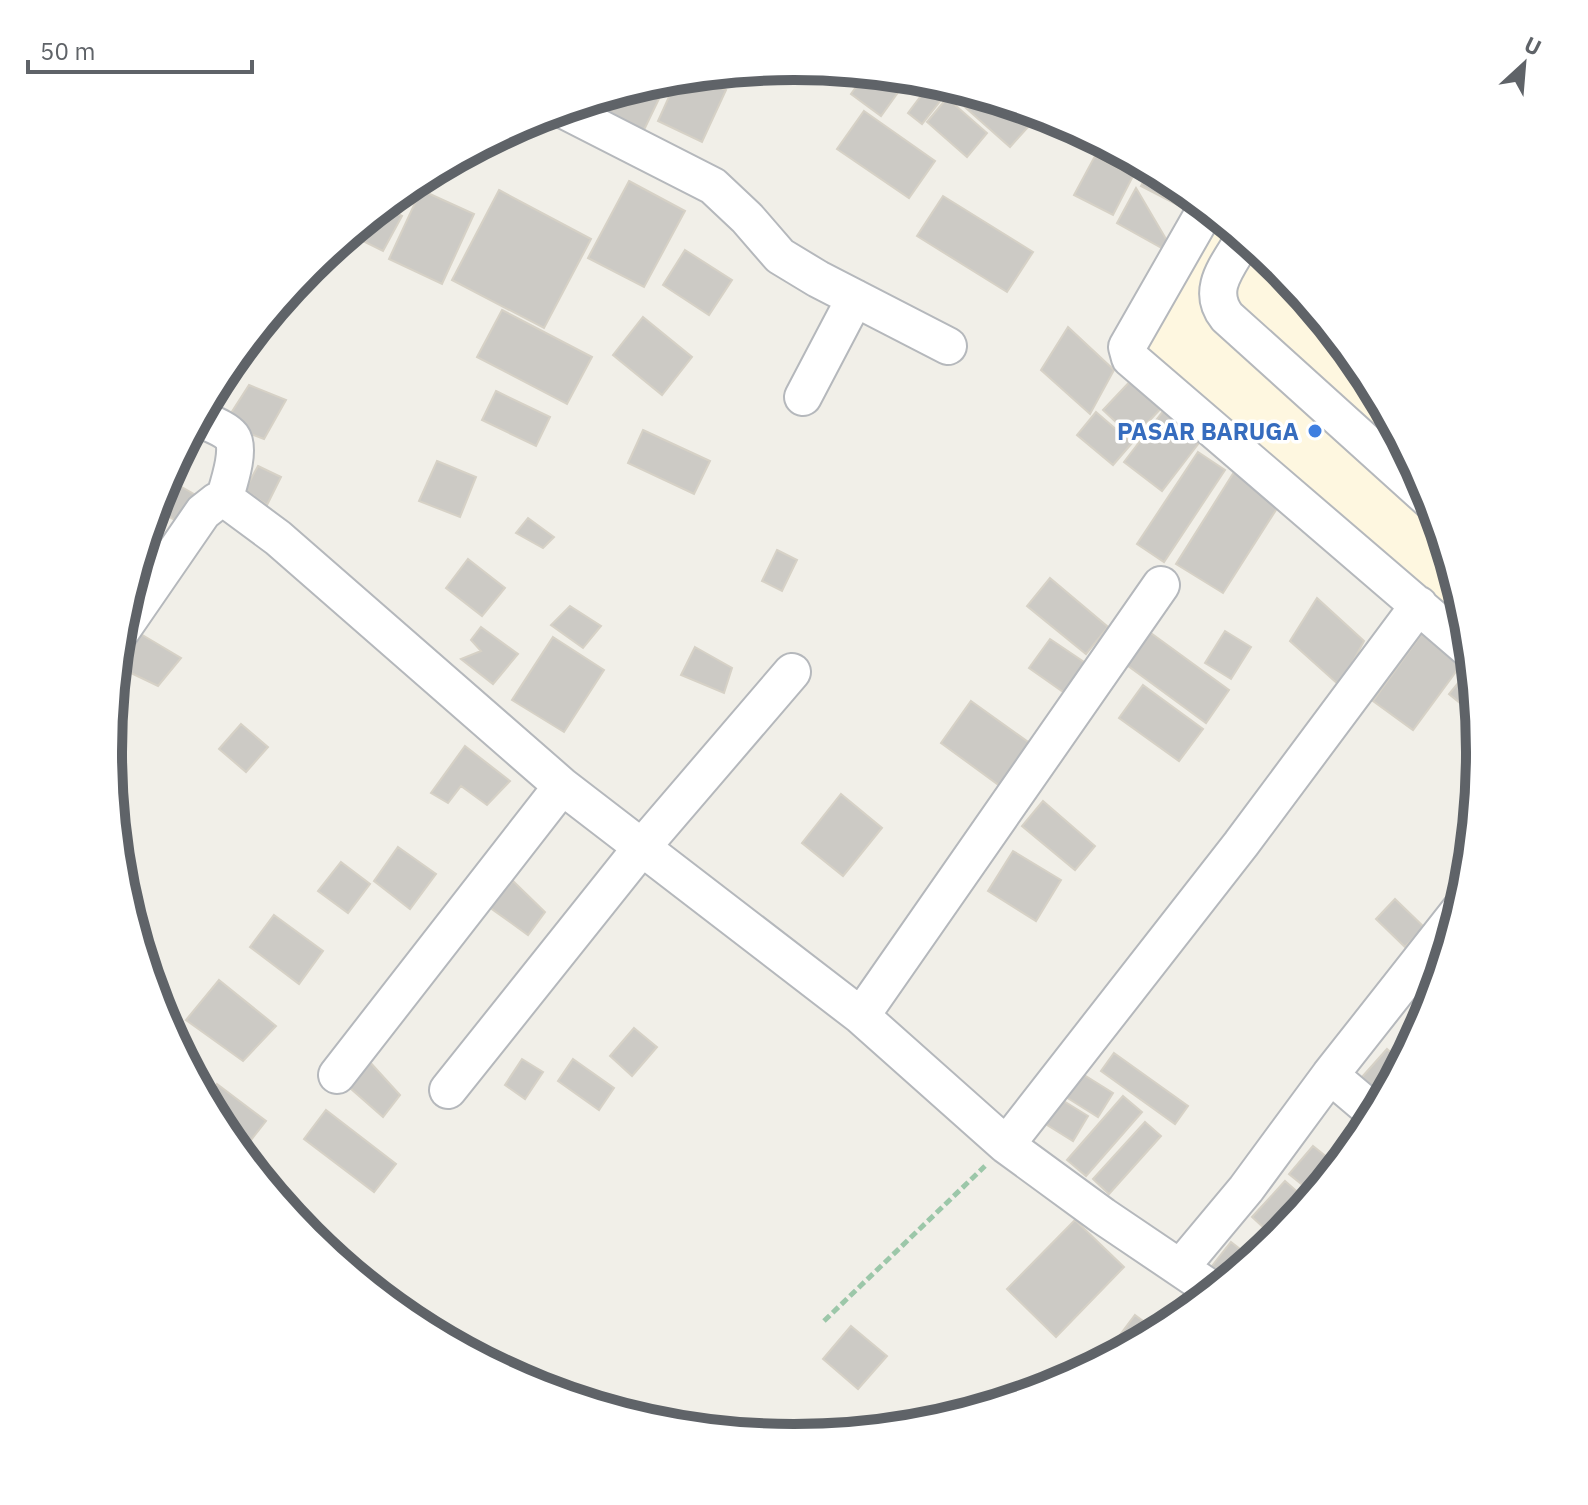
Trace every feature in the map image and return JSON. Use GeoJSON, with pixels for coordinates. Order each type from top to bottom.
{"type":"FeatureCollection","features":[{"type":"Feature","properties":{"kind":"street"},"geometry":{"type":"LineString","coordinates":[[577,116],[713,186],[747,218],[780,256],[948,346]]}},
{"type":"Feature","properties":{"kind":"street"},"geometry":{"type":"LineString","coordinates":[[1201,218],[1127,347],[1130,358],[1457,638]]}},
{"type":"Feature","properties":{"kind":"street"},"geometry":{"type":"LineString","coordinates":[[1239,249],[1216,293],[1219,307],[1409,481]]}},
{"type":"Feature","properties":{"kind":"street"},"geometry":{"type":"LineString","coordinates":[[803,397],[855,298]]}},
{"type":"Feature","properties":{"kind":"street"},"geometry":{"type":"LineString","coordinates":[[208,423],[229,434],[235,444],[233,467],[224,500]]}},
{"type":"Feature","properties":{"kind":"street"},"geometry":{"type":"LineString","coordinates":[[137,608],[203,512],[224,500]]}},
{"type":"Feature","properties":{"kind":"street"},"geometry":{"type":"LineString","coordinates":[[224,500],[278,538],[562,786],[861,1016],[1006,1145],[1205,1285]]}},
{"type":"Feature","properties":{"kind":"street"},"geometry":{"type":"LineString","coordinates":[[861,1016],[1161,585]]}},
{"type":"Feature","properties":{"kind":"street"},"geometry":{"type":"LineString","coordinates":[[1006,1145],[1241,844],[1419,605]]}},
{"type":"Feature","properties":{"kind":"street"},"geometry":{"type":"LineString","coordinates":[[448,1090],[642,847],[792,672]]}},
{"type":"Feature","properties":{"kind":"street"},"geometry":{"type":"LineString","coordinates":[[337,1075],[562,786]]}},
{"type":"Feature","properties":{"kind":"street"},"geometry":{"type":"LineString","coordinates":[[1180,1268],[1246,1189],[1330,1075],[1442,932]]}},
{"type":"Feature","properties":{"kind":"street"},"geometry":{"type":"LineString","coordinates":[[1330,1075],[1366,1105]]}},
{"type":"Feature","properties":{"kind":"path"},"geometry":{"type":"LineString","coordinates":[[824,1321],[1006,1145]]}},
{"type":"Feature","properties":{"kind":"shaded area","name":"PASAR BARUGA"},"geometry":{"type":"Polygon","coordinates":[[[1205,220],[1270,277],[1300,309],[1328,343],[1376,416],[1397,455],[1431,536],[1454,623],[1137,346],[1205,220]]]}},
{"type":"Feature","properties":{"kind":"building"},"geometry":{"type":"Polygon","coordinates":[[[859,83],[900,89],[881,116],[851,94],[859,83]]]}},
{"type":"Feature","properties":{"kind":"building"},"geometry":{"type":"Polygon","coordinates":[[[715,85],[726,90],[702,142],[658,121],[671,92],[715,85]]]}},
{"type":"Feature","properties":{"kind":"building"},"geometry":{"type":"Polygon","coordinates":[[[662,93],[644,130],[603,110],[620,103],[662,93]]]}},
{"type":"Feature","properties":{"kind":"building"},"geometry":{"type":"Polygon","coordinates":[[[923,93],[943,97],[922,124],[908,113],[923,93]]]}},
{"type":"Feature","properties":{"kind":"building"},"geometry":{"type":"Polygon","coordinates":[[[947,98],[987,133],[967,157],[927,122],[947,98]]]}},
{"type":"Feature","properties":{"kind":"building"},"geometry":{"type":"Polygon","coordinates":[[[958,101],[1031,124],[1010,147],[958,101]]]}},
{"type":"Feature","properties":{"kind":"building"},"geometry":{"type":"Polygon","coordinates":[[[864,111],[935,161],[909,198],[837,149],[864,111]]]}},
{"type":"Feature","properties":{"kind":"building"},"geometry":{"type":"Polygon","coordinates":[[[1095,156],[1133,176],[1113,215],[1074,195],[1095,156]]]}},
{"type":"Feature","properties":{"kind":"building"},"geometry":{"type":"Polygon","coordinates":[[[1145,179],[1193,213],[1141,186],[1145,179]]]}},
{"type":"Feature","properties":{"kind":"building"},"geometry":{"type":"Polygon","coordinates":[[[629,181],[685,211],[644,287],[588,258],[629,181]]]}},
{"type":"Feature","properties":{"kind":"building"},"geometry":{"type":"Polygon","coordinates":[[[1136,188],[1176,256],[1117,223],[1136,188]]]}},
{"type":"Feature","properties":{"kind":"building"},"geometry":{"type":"Polygon","coordinates":[[[499,190],[591,239],[544,328],[452,280],[499,190]]]}},
{"type":"Feature","properties":{"kind":"building"},"geometry":{"type":"Polygon","coordinates":[[[423,191],[474,214],[442,284],[389,259],[423,191]]]}},
{"type":"Feature","properties":{"kind":"building"},"geometry":{"type":"Polygon","coordinates":[[[943,196],[1033,252],[1007,292],[917,236],[943,196]]]}},
{"type":"Feature","properties":{"kind":"building"},"geometry":{"type":"Polygon","coordinates":[[[394,212],[402,216],[383,251],[360,240],[394,212]]]}},
{"type":"Feature","properties":{"kind":"building"},"geometry":{"type":"Polygon","coordinates":[[[685,250],[732,280],[709,315],[663,285],[685,250]]]}},
{"type":"Feature","properties":{"kind":"building"},"geometry":{"type":"Polygon","coordinates":[[[502,310],[592,357],[567,404],[477,357],[502,310]]]}},
{"type":"Feature","properties":{"kind":"building"},"geometry":{"type":"Polygon","coordinates":[[[643,317],[692,357],[662,395],[613,355],[643,317]]]}},
{"type":"Feature","properties":{"kind":"building"},"geometry":{"type":"Polygon","coordinates":[[[1068,327],[1114,370],[1090,414],[1041,370],[1068,327]]]}},
{"type":"Feature","properties":{"kind":"building"},"geometry":{"type":"Polygon","coordinates":[[[1137,374],[1167,402],[1133,438],[1103,410],[1137,374]]]}},
{"type":"Feature","properties":{"kind":"building"},"geometry":{"type":"Polygon","coordinates":[[[249,385],[286,400],[264,439],[224,424],[249,385]]]}},
{"type":"Feature","properties":{"kind":"building"},"geometry":{"type":"Polygon","coordinates":[[[496,391],[550,417],[536,446],[482,420],[496,391]]]}},
{"type":"Feature","properties":{"kind":"building"},"geometry":{"type":"Polygon","coordinates":[[[1164,410],[1202,439],[1162,491],[1124,462],[1164,410]]]}},
{"type":"Feature","properties":{"kind":"building"},"geometry":{"type":"Polygon","coordinates":[[[1096,412],[1132,443],[1113,465],[1077,435],[1096,412]]]}},
{"type":"Feature","properties":{"kind":"building"},"geometry":{"type":"Polygon","coordinates":[[[643,430],[710,461],[694,494],[628,463],[643,430]]]}},
{"type":"Feature","properties":{"kind":"building"},"geometry":{"type":"Polygon","coordinates":[[[198,442],[200,443],[184,471],[198,442]]]}},
{"type":"Feature","properties":{"kind":"building"},"geometry":{"type":"Polygon","coordinates":[[[1198,452],[1225,470],[1164,562],[1137,544],[1198,452]]]}},
{"type":"Feature","properties":{"kind":"building"},"geometry":{"type":"Polygon","coordinates":[[[437,461],[476,477],[460,517],[419,501],[437,461]]]}},
{"type":"Feature","properties":{"kind":"building"},"geometry":{"type":"Polygon","coordinates":[[[258,466],[281,477],[267,505],[245,490],[258,466]]]}},
{"type":"Feature","properties":{"kind":"building"},"geometry":{"type":"Polygon","coordinates":[[[1236,469],[1283,499],[1223,593],[1176,564],[1236,469]]]}},
{"type":"Feature","properties":{"kind":"building"},"geometry":{"type":"Polygon","coordinates":[[[178,485],[201,498],[185,526],[165,515],[178,485]]]}},
{"type":"Feature","properties":{"kind":"building"},"geometry":{"type":"Polygon","coordinates":[[[528,518],[554,537],[543,548],[516,533],[528,518]]]}},
{"type":"Feature","properties":{"kind":"building"},"geometry":{"type":"Polygon","coordinates":[[[777,550],[797,560],[782,591],[762,581],[777,550]]]}},
{"type":"Feature","properties":{"kind":"building"},"geometry":{"type":"Polygon","coordinates":[[[468,559],[505,588],[482,616],[446,588],[468,559]]]}},
{"type":"Feature","properties":{"kind":"building"},"geometry":{"type":"Polygon","coordinates":[[[1050,578],[1108,627],[1086,654],[1027,606],[1050,578]]]}},
{"type":"Feature","properties":{"kind":"building"},"geometry":{"type":"Polygon","coordinates":[[[1317,598],[1364,641],[1340,686],[1290,641],[1317,598]]]}},
{"type":"Feature","properties":{"kind":"building"},"geometry":{"type":"Polygon","coordinates":[[[570,606],[601,626],[583,648],[551,625],[570,606]]]}},
{"type":"Feature","properties":{"kind":"building"},"geometry":{"type":"Polygon","coordinates":[[[1429,624],[1458,646],[1461,665],[1413,730],[1373,701],[1429,624]]]}},
{"type":"Feature","properties":{"kind":"building"},"geometry":{"type":"Polygon","coordinates":[[[481,627],[518,654],[493,684],[461,659],[481,651],[471,640],[481,627]]]}},
{"type":"Feature","properties":{"kind":"building"},"geometry":{"type":"Polygon","coordinates":[[[1144,628],[1229,690],[1206,723],[1120,660],[1144,628]]]}},
{"type":"Feature","properties":{"kind":"building"},"geometry":{"type":"Polygon","coordinates":[[[134,630],[181,658],[158,686],[126,671],[134,630]]]}},
{"type":"Feature","properties":{"kind":"building"},"geometry":{"type":"Polygon","coordinates":[[[1225,631],[1251,647],[1231,679],[1205,663],[1225,631]]]}},
{"type":"Feature","properties":{"kind":"building"},"geometry":{"type":"Polygon","coordinates":[[[553,637],[604,670],[564,732],[512,700],[553,637]]]}},
{"type":"Feature","properties":{"kind":"building"},"geometry":{"type":"Polygon","coordinates":[[[1050,639],[1090,666],[1069,696],[1029,668],[1050,639]]]}},
{"type":"Feature","properties":{"kind":"building"},"geometry":{"type":"Polygon","coordinates":[[[695,647],[732,668],[724,693],[681,675],[695,647]]]}},
{"type":"Feature","properties":{"kind":"building"},"geometry":{"type":"Polygon","coordinates":[[[1462,678],[1465,707],[1449,694],[1462,678]]]}},
{"type":"Feature","properties":{"kind":"building"},"geometry":{"type":"Polygon","coordinates":[[[1143,685],[1203,729],[1179,761],[1119,718],[1143,685]]]}},
{"type":"Feature","properties":{"kind":"building"},"geometry":{"type":"Polygon","coordinates":[[[971,701],[1031,744],[1000,786],[941,743],[971,701]]]}},
{"type":"Feature","properties":{"kind":"building"},"geometry":{"type":"Polygon","coordinates":[[[241,724],[268,747],[246,772],[219,749],[241,724]]]}},
{"type":"Feature","properties":{"kind":"building"},"geometry":{"type":"Polygon","coordinates":[[[465,746],[510,781],[487,805],[461,786],[448,803],[431,793],[465,746]]]}},
{"type":"Feature","properties":{"kind":"building"},"geometry":{"type":"Polygon","coordinates":[[[841,794],[882,828],[843,876],[802,843],[841,794]]]}},
{"type":"Feature","properties":{"kind":"building"},"geometry":{"type":"Polygon","coordinates":[[[1043,801],[1095,846],[1075,870],[1022,826],[1043,801]]]}},
{"type":"Feature","properties":{"kind":"building"},"geometry":{"type":"Polygon","coordinates":[[[398,847],[436,874],[410,909],[374,881],[398,847]]]}},
{"type":"Feature","properties":{"kind":"building"},"geometry":{"type":"Polygon","coordinates":[[[1013,851],[1061,880],[1036,921],[988,891],[1013,851]]]}},
{"type":"Feature","properties":{"kind":"building"},"geometry":{"type":"Polygon","coordinates":[[[341,862],[370,884],[348,913],[318,891],[341,862]]]}},
{"type":"Feature","properties":{"kind":"building"},"geometry":{"type":"Polygon","coordinates":[[[513,881],[545,912],[528,935],[489,907],[513,881]]]}},
{"type":"Feature","properties":{"kind":"building"},"geometry":{"type":"Polygon","coordinates":[[[1395,899],[1424,927],[1405,947],[1376,919],[1395,899]]]}},
{"type":"Feature","properties":{"kind":"building"},"geometry":{"type":"Polygon","coordinates":[[[274,915],[323,951],[299,984],[250,947],[274,915]]]}},
{"type":"Feature","properties":{"kind":"building"},"geometry":{"type":"Polygon","coordinates":[[[219,980],[276,1026],[243,1061],[186,1020],[219,980]]]}},
{"type":"Feature","properties":{"kind":"building"},"geometry":{"type":"Polygon","coordinates":[[[634,1028],[657,1047],[632,1076],[610,1056],[634,1028]]]}},
{"type":"Feature","properties":{"kind":"building"},"geometry":{"type":"Polygon","coordinates":[[[1387,1049],[1394,1055],[1376,1089],[1362,1077],[1387,1049]]]}},
{"type":"Feature","properties":{"kind":"building"},"geometry":{"type":"Polygon","coordinates":[[[1114,1053],[1188,1106],[1175,1124],[1101,1071],[1114,1053]]]}},
{"type":"Feature","properties":{"kind":"building"},"geometry":{"type":"Polygon","coordinates":[[[522,1059],[543,1072],[525,1099],[505,1085],[522,1059]]]}},
{"type":"Feature","properties":{"kind":"building"},"geometry":{"type":"Polygon","coordinates":[[[573,1059],[614,1088],[599,1110],[558,1081],[573,1059]]]}},
{"type":"Feature","properties":{"kind":"building"},"geometry":{"type":"Polygon","coordinates":[[[368,1060],[400,1095],[383,1117],[342,1081],[368,1060]]]}},
{"type":"Feature","properties":{"kind":"building"},"geometry":{"type":"Polygon","coordinates":[[[1081,1073],[1113,1093],[1098,1117],[1066,1097],[1081,1073]]]}},
{"type":"Feature","properties":{"kind":"building"},"geometry":{"type":"Polygon","coordinates":[[[217,1084],[266,1121],[248,1144],[235,1126],[213,1090],[217,1084]]]}},
{"type":"Feature","properties":{"kind":"building"},"geometry":{"type":"Polygon","coordinates":[[[1054,1095],[1088,1116],[1073,1141],[1039,1120],[1054,1095]]]}},
{"type":"Feature","properties":{"kind":"building"},"geometry":{"type":"Polygon","coordinates":[[[1123,1096],[1142,1112],[1086,1176],[1067,1160],[1123,1096]]]}},
{"type":"Feature","properties":{"kind":"building"},"geometry":{"type":"Polygon","coordinates":[[[326,1110],[396,1164],[374,1192],[304,1139],[326,1110]]]}},
{"type":"Feature","properties":{"kind":"building"},"geometry":{"type":"Polygon","coordinates":[[[1145,1122],[1161,1136],[1109,1194],[1093,1179],[1145,1122]]]}},
{"type":"Feature","properties":{"kind":"building"},"geometry":{"type":"Polygon","coordinates":[[[1313,1146],[1330,1159],[1306,1188],[1289,1174],[1313,1146]]]}},
{"type":"Feature","properties":{"kind":"building"},"geometry":{"type":"Polygon","coordinates":[[[1285,1181],[1301,1195],[1267,1231],[1252,1217],[1285,1181]]]}},
{"type":"Feature","properties":{"kind":"building"},"geometry":{"type":"Polygon","coordinates":[[[1075,1220],[1124,1267],[1056,1337],[1007,1289],[1075,1220]]]}},
{"type":"Feature","properties":{"kind":"building"},"geometry":{"type":"Polygon","coordinates":[[[1231,1242],[1244,1252],[1220,1272],[1212,1266],[1231,1242]]]}},
{"type":"Feature","properties":{"kind":"building"},"geometry":{"type":"Polygon","coordinates":[[[1135,1315],[1148,1324],[1130,1335],[1113,1344],[1135,1315]]]}},
{"type":"Feature","properties":{"kind":"building"},"geometry":{"type":"Polygon","coordinates":[[[851,1326],[887,1356],[858,1389],[823,1359],[851,1326]]]}},
{"type":"Feature","properties":{"kind":"place","name":"PASAR BARUGA"},"geometry":{"type":"Point","coordinates":[1315,431]}}]}
